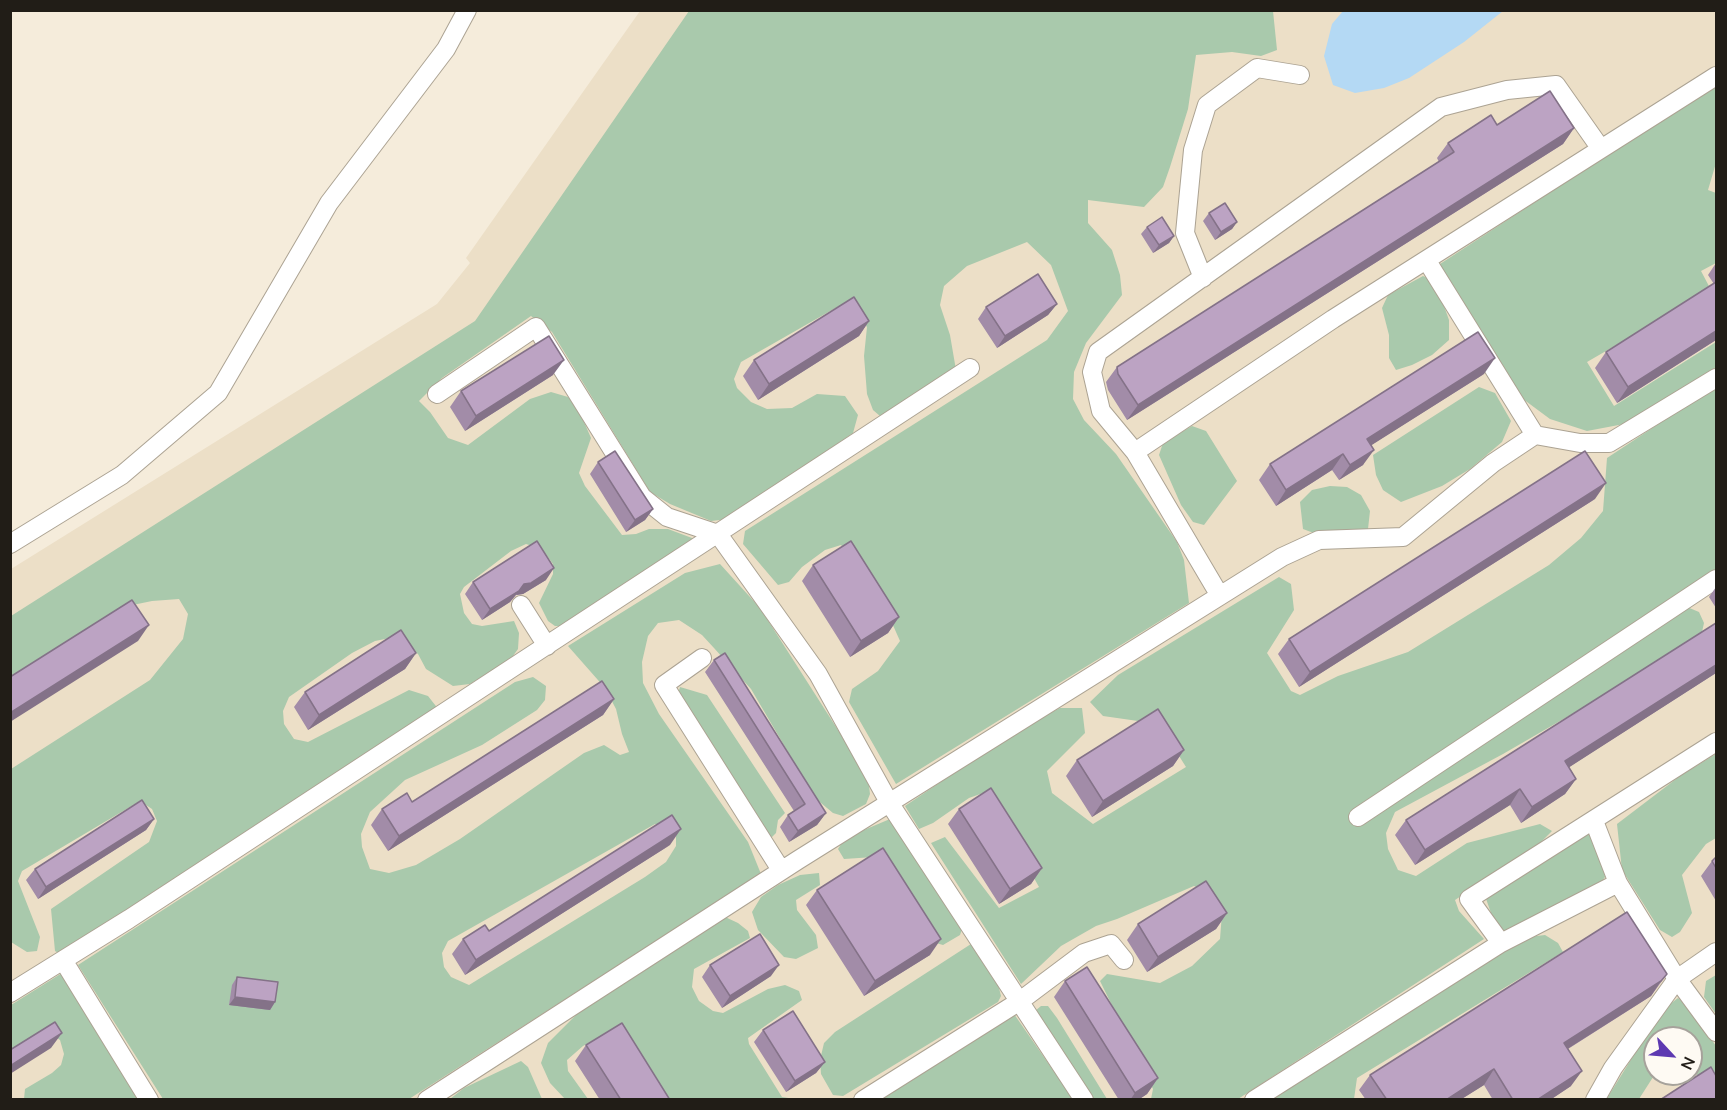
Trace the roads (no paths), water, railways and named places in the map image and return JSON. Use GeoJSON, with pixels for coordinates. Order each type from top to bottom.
{"type":"FeatureCollection","features":[{"type":"Feature","properties":{"kind":"lane"},"geometry":{"type":"LineString","coordinates":[[10,544],[122,475],[218,393],[329,203],[446,49],[467,10]]}},
{"type":"Feature","properties":{"kind":"lane"},"geometry":{"type":"LineString","coordinates":[[1203,278],[1185,233],[1193,150],[1207,105],[1257,68],[1300,75]]}},
{"type":"Feature","properties":{"kind":"lane"},"geometry":{"type":"LineString","coordinates":[[1135,452],[1333,319],[1716,76]]}},
{"type":"Feature","properties":{"kind":"lane"},"geometry":{"type":"LineString","coordinates":[[1220,596],[1135,452],[1101,411],[1092,372],[1098,352],[1442,107],[1507,90],[1556,85],[1601,149]]}},
{"type":"Feature","properties":{"kind":"lane"},"geometry":{"type":"LineString","coordinates":[[1427,261],[1535,435]]}},
{"type":"Feature","properties":{"kind":"lane"},"geometry":{"type":"LineString","coordinates":[[437,394],[536,327],[642,497],[667,517],[718,534],[818,674],[890,804],[1084,1100]]}},
{"type":"Feature","properties":{"kind":"lane"},"geometry":{"type":"LineString","coordinates":[[10,993],[547,646],[970,368]]}},
{"type":"Feature","properties":{"kind":"lane"},"geometry":{"type":"LineString","coordinates":[[428,1100],[781,870],[1282,557],[1319,540],[1403,537],[1493,463],[1535,435],[1580,443],[1609,443],[1716,378]]}},
{"type":"Feature","properties":{"kind":"lane"},"geometry":{"type":"LineString","coordinates":[[1358,817],[1716,579]]}},
{"type":"Feature","properties":{"kind":"lane"},"geometry":{"type":"LineString","coordinates":[[521,605],[547,646]]}},
{"type":"Feature","properties":{"kind":"lane"},"geometry":{"type":"LineString","coordinates":[[702,658],[664,685],[781,870]]}},
{"type":"Feature","properties":{"kind":"lane"},"geometry":{"type":"LineString","coordinates":[[1501,943],[1469,899],[1716,742]]}},
{"type":"Feature","properties":{"kind":"lane"},"geometry":{"type":"LineString","coordinates":[[1594,821],[1618,883],[1677,979],[1716,1032]]}},
{"type":"Feature","properties":{"kind":"lane"},"geometry":{"type":"LineString","coordinates":[[1254,1100],[1501,943],[1618,883]]}},
{"type":"Feature","properties":{"kind":"lane"},"geometry":{"type":"LineString","coordinates":[[862,1100],[1020,1000],[1084,953],[1111,944],[1124,960]]}},
{"type":"Feature","properties":{"kind":"lane"},"geometry":{"type":"LineString","coordinates":[[1595,1100],[1613,1068],[1677,979],[1716,952]]}},
{"type":"Feature","properties":{"kind":"lane"},"geometry":{"type":"LineString","coordinates":[[63,960],[149,1100]]}},
{"type":"Feature","properties":{"kind":"water"},"geometry":{"type":"Polygon","coordinates":[[[1343,11],[1503,11],[1464,42],[1409,78],[1384,88],[1355,93],[1333,85],[1324,56],[1332,24],[1343,11]]]}}]}
